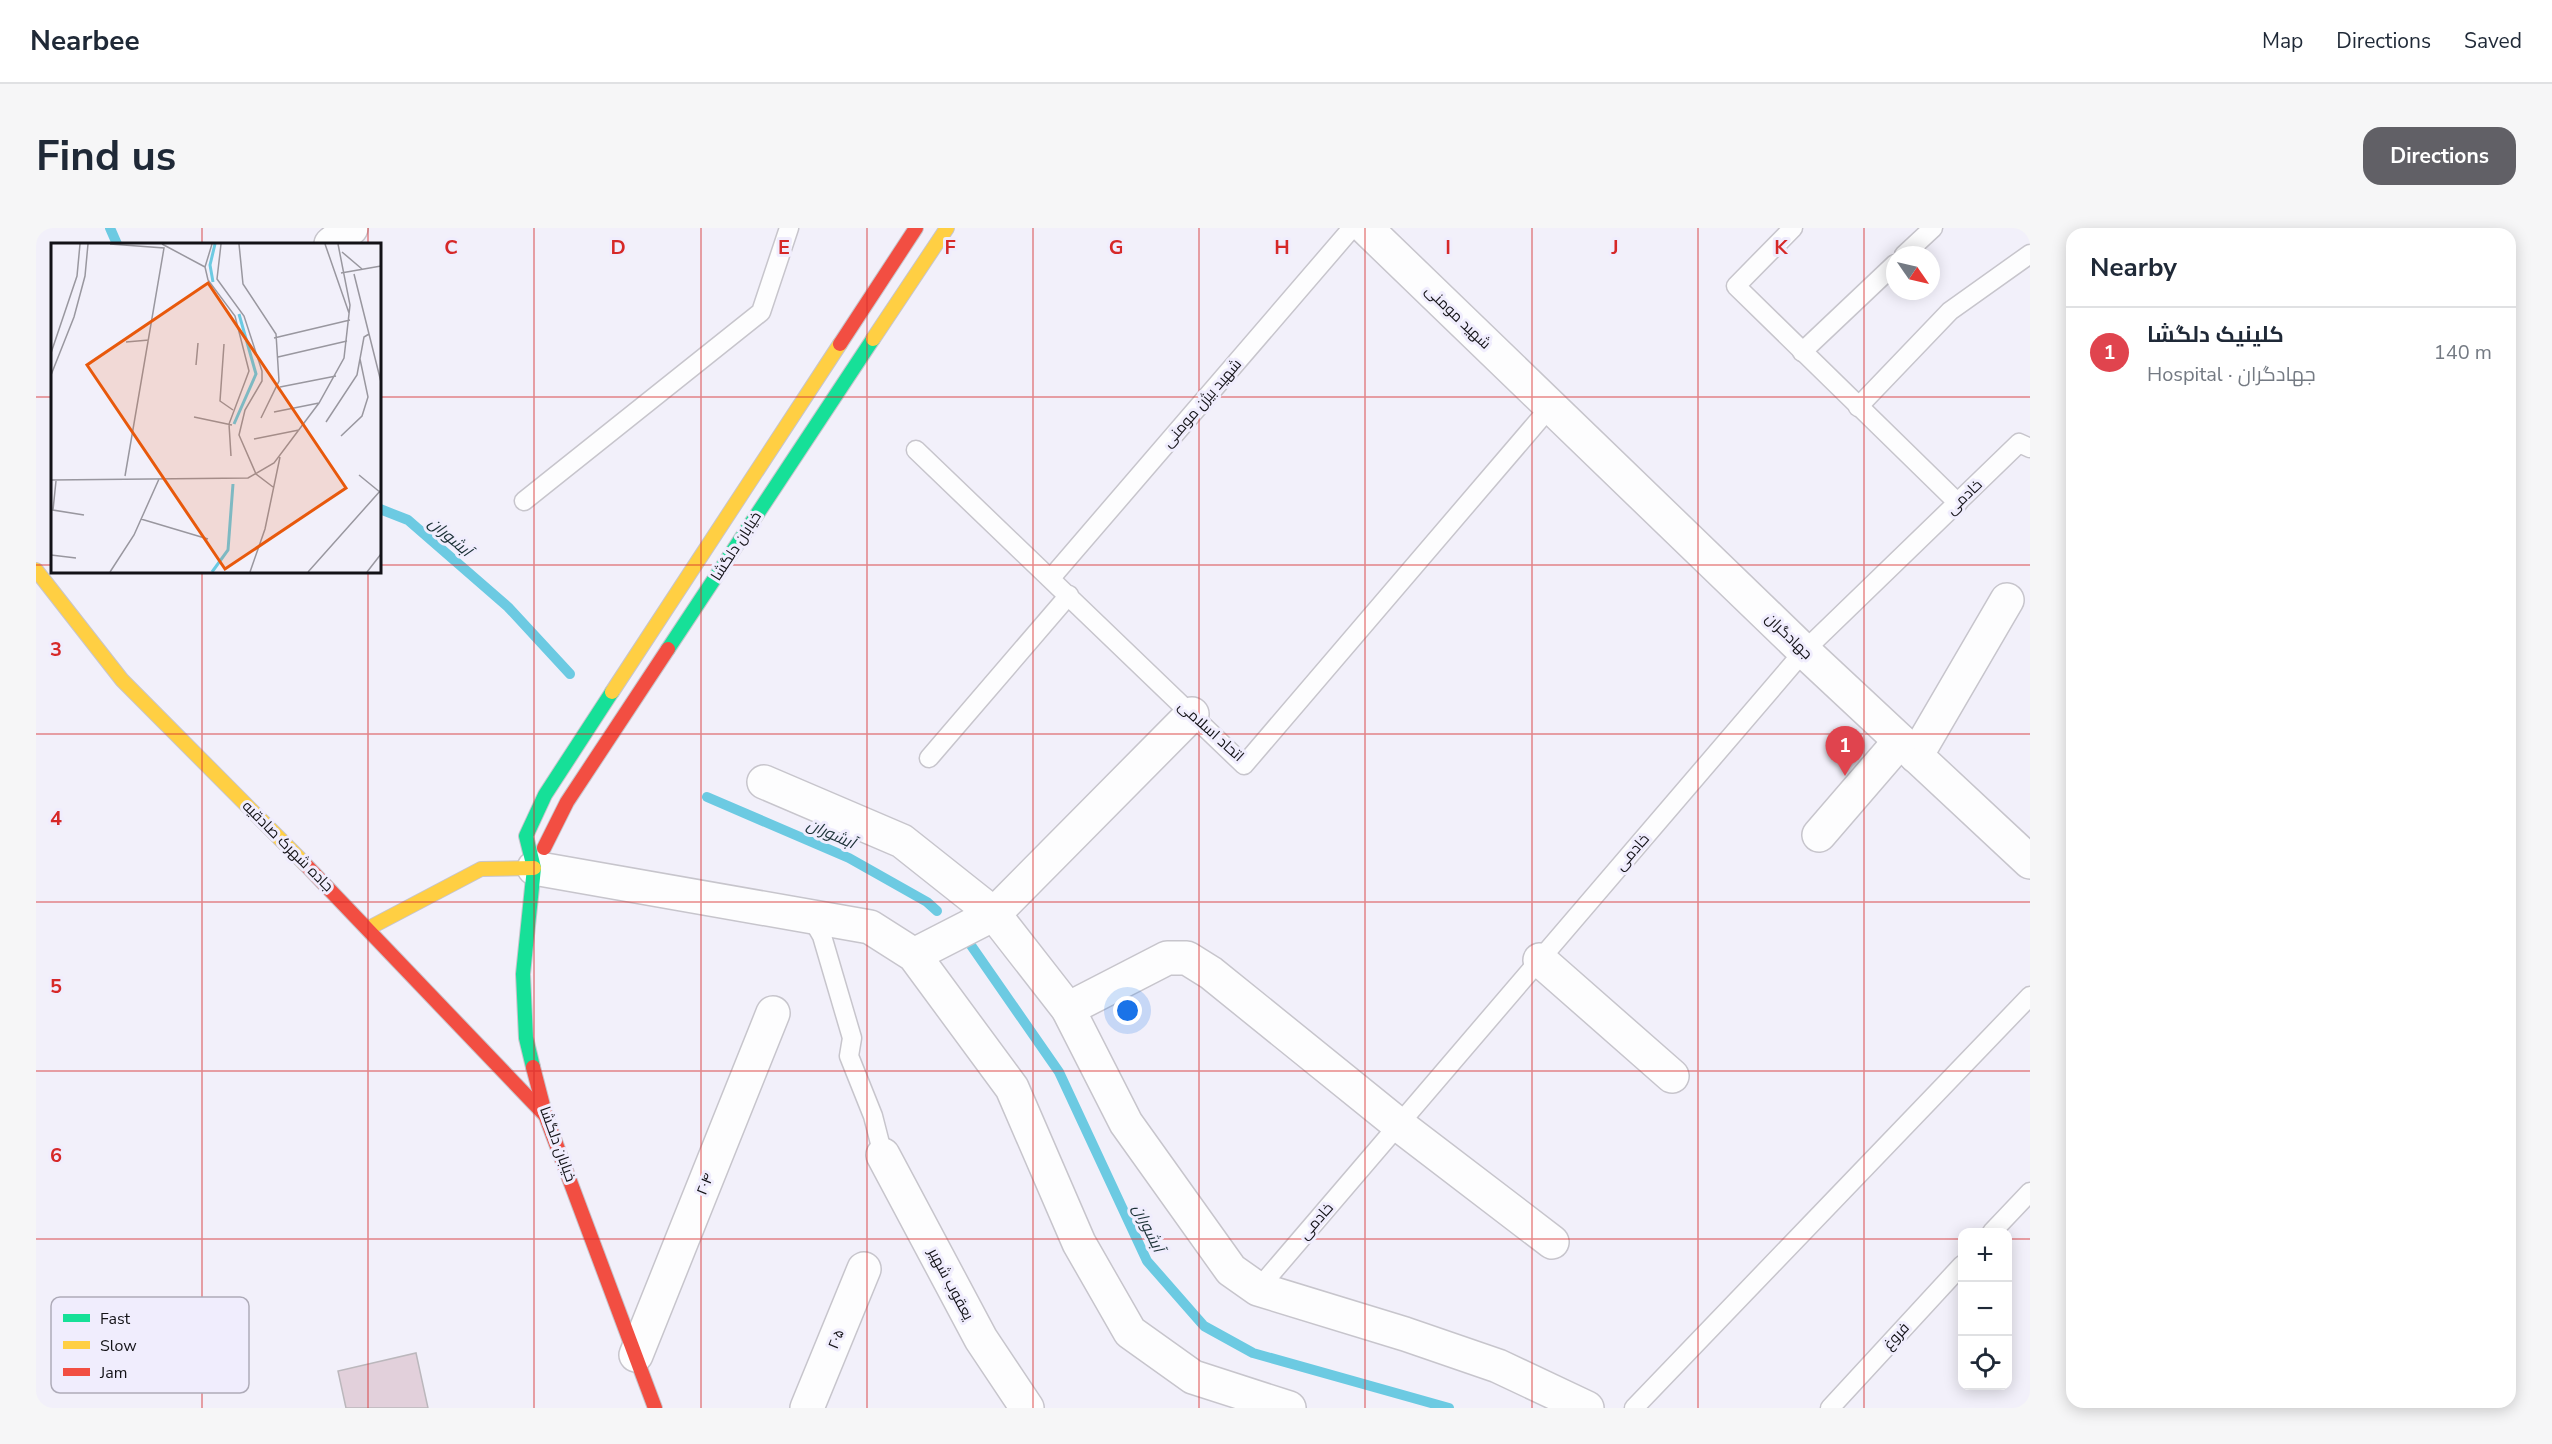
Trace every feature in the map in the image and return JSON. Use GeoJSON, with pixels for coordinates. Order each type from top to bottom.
{"type":"FeatureCollection","features":[{"type":"Feature","properties":{"kind":"main road","name":"خیابان دلگشا"},"geometry":{"type":"LineString","coordinates":[[655,1408],[546,1117],[526,1038],[524,985],[534,868],[526,836],[545,795],[916,228]]}},
{"type":"Feature","properties":{"kind":"main road","name":"خیابان دلگشا"},"geometry":{"type":"LineString","coordinates":[[534,868],[567,802],[947,228]]}},
{"type":"Feature","properties":{"kind":"main road","name":"جاده شهرک صادقیه"},"geometry":{"type":"LineString","coordinates":[[36,570],[122,680],[369,928],[546,1117]]}},
{"type":"Feature","properties":{"kind":"main road"},"geometry":{"type":"LineString","coordinates":[[369,928],[481,869],[534,868]]}},
{"type":"Feature","properties":{"kind":"street"},"geometry":{"type":"LineString","coordinates":[[332,243],[351,228]]}},
{"type":"Feature","properties":{"kind":"street","name":"شهید مومنی"},"geometry":{"type":"LineString","coordinates":[[1366,228],[1551,406]]}},
{"type":"Feature","properties":{"kind":"street","name":"جهادگران"},"geometry":{"type":"LineString","coordinates":[[1551,406],[1804,651],[2030,862]]}},
{"type":"Feature","properties":{"kind":"street"},"geometry":{"type":"LineString","coordinates":[[1819,835],[1908,748],[2007,600]]}},
{"type":"Feature","properties":{"kind":"street"},"geometry":{"type":"LineString","coordinates":[[914,955],[994,914],[1192,714]]}},
{"type":"Feature","properties":{"kind":"street"},"geometry":{"type":"LineString","coordinates":[[764,782],[902,841],[994,914],[1068,1009],[1126,1123],[1231,1270],[1258,1289],[1405,1334],[1498,1366],[1587,1408]]}},
{"type":"Feature","properties":{"kind":"street"},"geometry":{"type":"LineString","coordinates":[[534,868],[870,927],[914,955],[1012,1088],[1079,1244],[1130,1332],[1193,1377],[1289,1408]]}},
{"type":"Feature","properties":{"kind":"street"},"geometry":{"type":"LineString","coordinates":[[1068,1009],[1167,958],[1187,958],[1210,973],[1399,1125],[1552,1242]]}},
{"type":"Feature","properties":{"kind":"street"},"geometry":{"type":"LineString","coordinates":[[1540,960],[1672,1076]]}},
{"type":"Feature","properties":{"kind":"street","name":"۲۰۴"},"geometry":{"type":"LineString","coordinates":[[636,1355],[773,1013]]}},
{"type":"Feature","properties":{"kind":"street","name":"یعقوب شهیر"},"geometry":{"type":"LineString","coordinates":[[883,1155],[981,1340],[1027,1408]]}},
{"type":"Feature","properties":{"kind":"street","name":"۲۰۵"},"geometry":{"type":"LineString","coordinates":[[807,1408],[864,1269]]}},
{"type":"Feature","properties":{"kind":"lane"},"geometry":{"type":"LineString","coordinates":[[524,501],[761,312],[789,228]]}},
{"type":"Feature","properties":{"kind":"lane","name":"شهید بیژن مومنی"},"geometry":{"type":"LineString","coordinates":[[1051,578],[1352,228]]}},
{"type":"Feature","properties":{"kind":"lane"},"geometry":{"type":"LineString","coordinates":[[1793,228],[1736,286],[1958,503]]}},
{"type":"Feature","properties":{"kind":"lane"},"geometry":{"type":"LineString","coordinates":[[1914,246],[1933,228]]}},
{"type":"Feature","properties":{"kind":"lane"},"geometry":{"type":"LineString","coordinates":[[1858,407],[1950,310],[2030,254]]}},
{"type":"Feature","properties":{"kind":"lane"},"geometry":{"type":"LineString","coordinates":[[1802,352],[1886,273]]}},
{"type":"Feature","properties":{"kind":"lane","name":"اتحاد اسلامی"},"geometry":{"type":"LineString","coordinates":[[916,450],[1244,765],[1551,406]]}},
{"type":"Feature","properties":{"kind":"lane","name":"خادمی"},"geometry":{"type":"LineString","coordinates":[[1258,1289],[1804,651],[2019,443],[2030,448]]}},
{"type":"Feature","properties":{"kind":"lane"},"geometry":{"type":"LineString","coordinates":[[929,758],[1069,595]]}},
{"type":"Feature","properties":{"kind":"lane"},"geometry":{"type":"LineString","coordinates":[[812,917],[822,936],[852,1038],[849,1056],[873,1116],[883,1155]]}},
{"type":"Feature","properties":{"kind":"lane"},"geometry":{"type":"LineString","coordinates":[[1634,1408],[2030,996]]}},
{"type":"Feature","properties":{"kind":"lane"},"geometry":{"type":"LineString","coordinates":[[1997,1228],[2030,1191]]}},
{"type":"Feature","properties":{"kind":"lane","name":"فروغ"},"geometry":{"type":"LineString","coordinates":[[1830,1408],[1958,1268]]}},
{"type":"Feature","properties":{"kind":"building"},"geometry":{"type":"Polygon","coordinates":[[[416,1353],[428,1408],[346,1408],[338,1371],[416,1353]]]}},
{"type":"Feature","properties":{"kind":"waterway","name":"آبشوران"},"geometry":{"type":"LineString","coordinates":[[110,228],[117,243]]}},
{"type":"Feature","properties":{"kind":"waterway","name":"آبشوران"},"geometry":{"type":"LineString","coordinates":[[381,509],[408,520],[508,607],[570,674]]}},
{"type":"Feature","properties":{"kind":"waterway","name":"آبشوران"},"geometry":{"type":"LineString","coordinates":[[707,797],[849,858],[927,902],[937,911]]}},
{"type":"Feature","properties":{"kind":"waterway","name":"آبشوران"},"geometry":{"type":"LineString","coordinates":[[968,941],[1059,1072],[1147,1261],[1204,1326],[1253,1353],[1449,1408]]}},
{"type":"Feature","properties":{"kind":"traffic: fast"},"geometry":{"type":"LineString","coordinates":[[668,649],[873,339]]}},
{"type":"Feature","properties":{"kind":"traffic: fast"},"geometry":{"type":"LineString","coordinates":[[533,1067],[526,1038],[523,974],[534,868],[526,836],[545,795],[612,692]]}},
{"type":"Feature","properties":{"kind":"traffic: slow"},"geometry":{"type":"LineString","coordinates":[[873,339],[947,228]]}},
{"type":"Feature","properties":{"kind":"traffic: slow"},"geometry":{"type":"LineString","coordinates":[[612,692],[840,344]]}},
{"type":"Feature","properties":{"kind":"traffic: slow"},"geometry":{"type":"LineString","coordinates":[[36,570],[122,680],[305,864]]}},
{"type":"Feature","properties":{"kind":"traffic: slow"},"geometry":{"type":"LineString","coordinates":[[369,928],[481,869],[534,868]]}},
{"type":"Feature","properties":{"kind":"traffic: jam"},"geometry":{"type":"LineString","coordinates":[[840,344],[916,228]]}},
{"type":"Feature","properties":{"kind":"traffic: jam"},"geometry":{"type":"LineString","coordinates":[[544,848],[567,802],[668,649]]}},
{"type":"Feature","properties":{"kind":"traffic: jam"},"geometry":{"type":"LineString","coordinates":[[305,864],[544,1114]]}},
{"type":"Feature","properties":{"kind":"traffic: jam"},"geometry":{"type":"LineString","coordinates":[[533,1067],[546,1117],[655,1408]]}},
{"type":"Feature","properties":{"kind":"place","name":"کلینیک دلگشا"},"geometry":{"type":"Point","coordinates":[1845,776]}}]}
